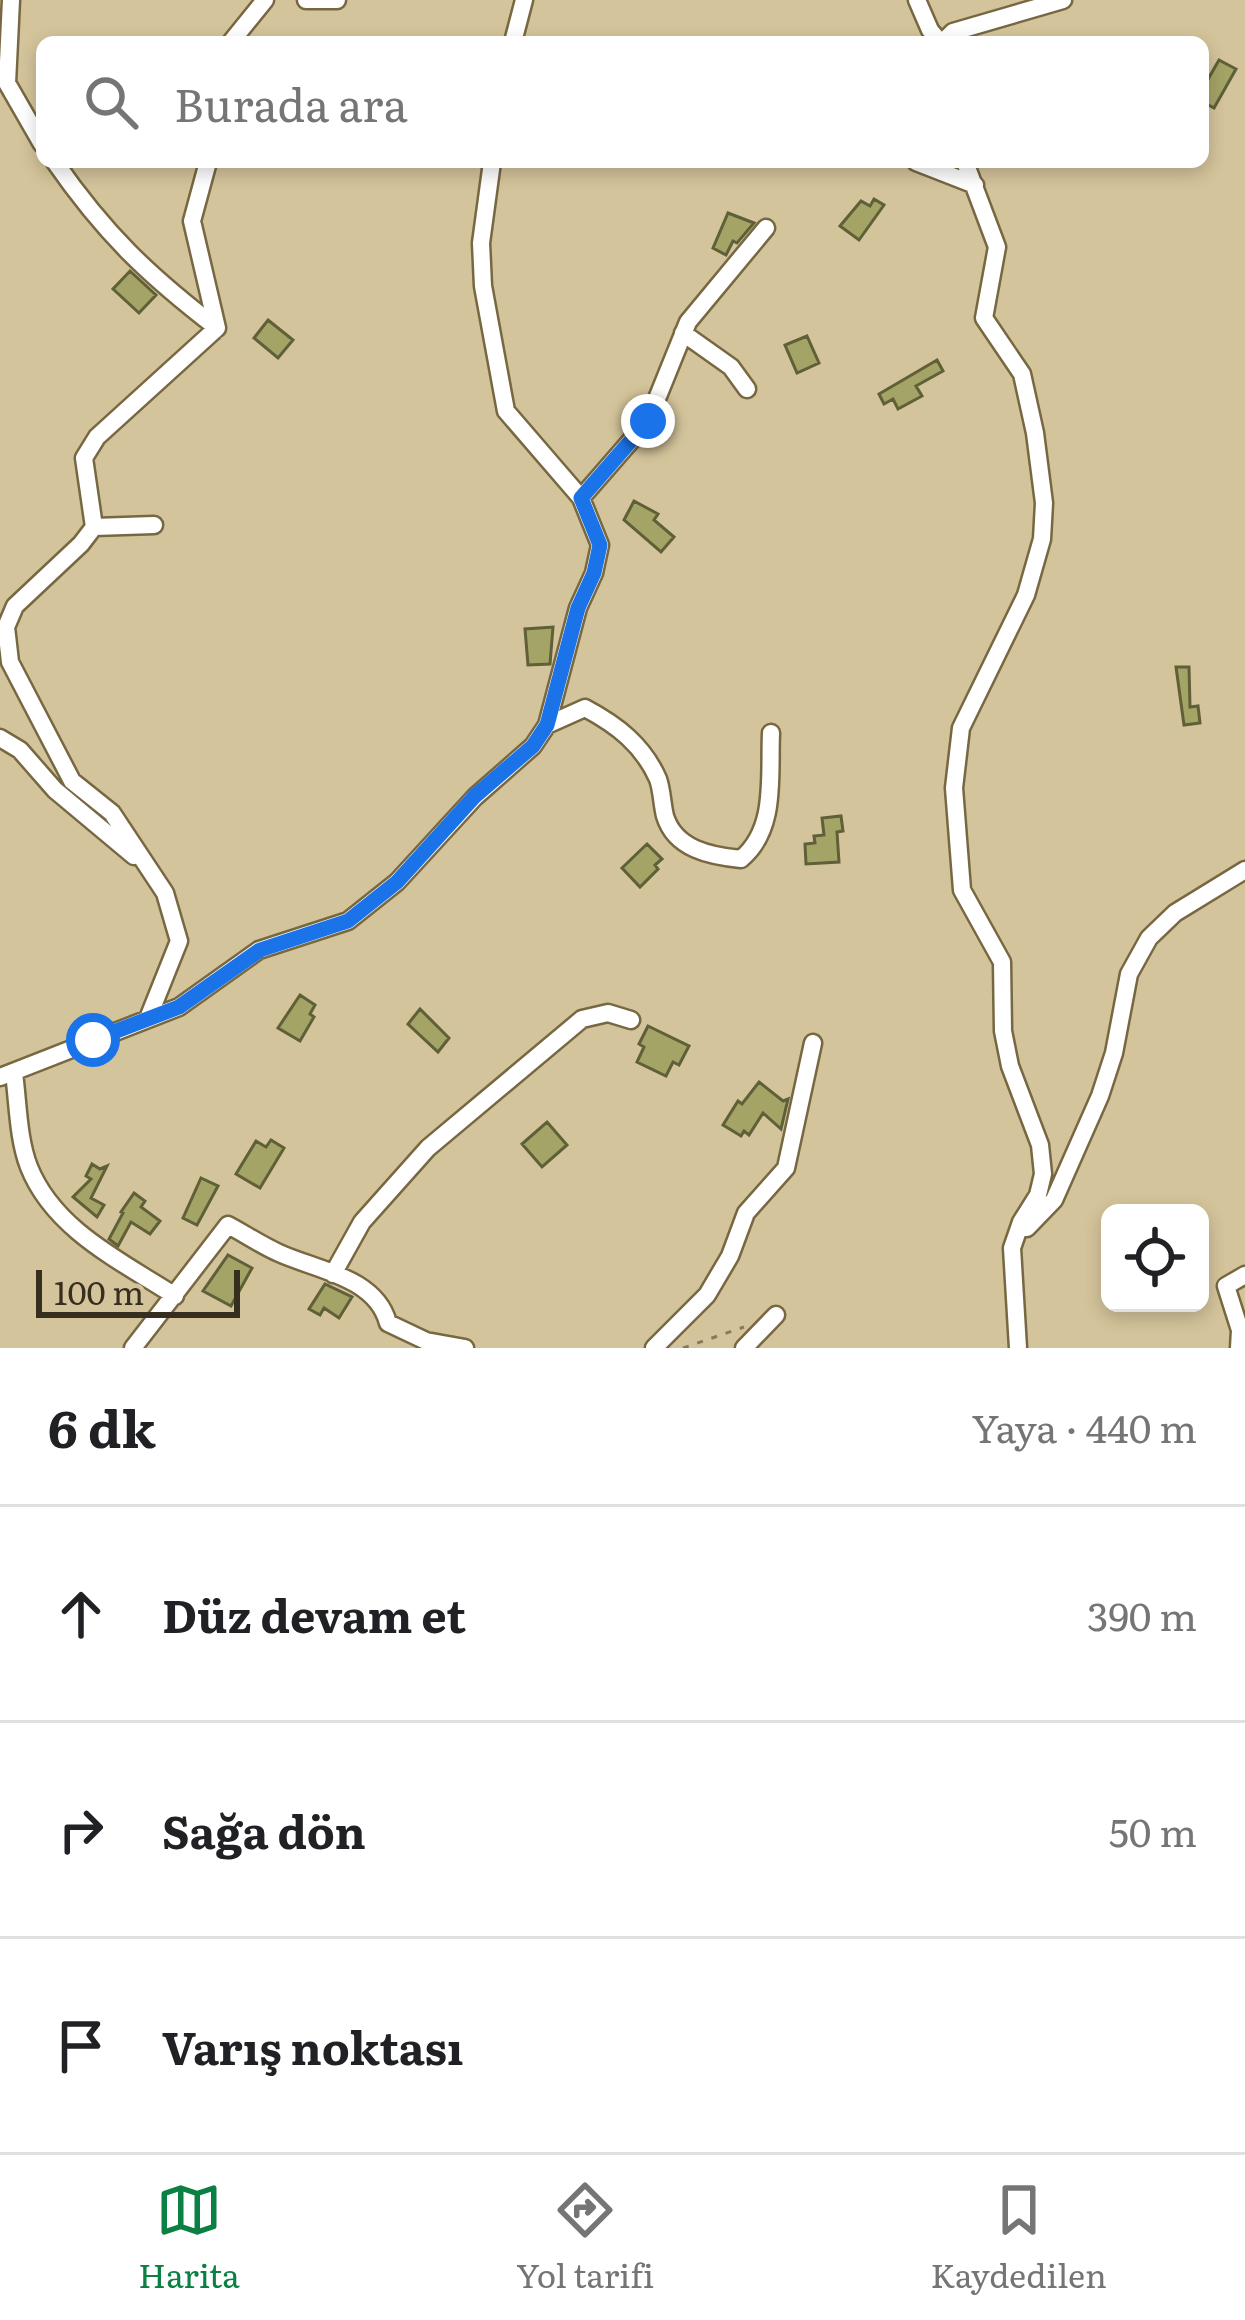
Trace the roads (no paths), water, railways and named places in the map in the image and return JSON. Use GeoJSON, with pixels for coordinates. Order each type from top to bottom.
{"type":"FeatureCollection","features":[{"type":"Feature","properties":{"kind":"street"},"geometry":{"type":"LineString","coordinates":[[11,0],[3,80],[36,136]]}},
{"type":"Feature","properties":{"kind":"street"},"geometry":{"type":"LineString","coordinates":[[236,36],[266,0]]}},
{"type":"Feature","properties":{"kind":"street"},"geometry":{"type":"LineString","coordinates":[[306,0],[337,0]]}},
{"type":"Feature","properties":{"kind":"street"},"geometry":{"type":"LineString","coordinates":[[515,36],[524,0]]}},
{"type":"Feature","properties":{"kind":"street"},"geometry":{"type":"LineString","coordinates":[[917,0],[938,36]]}},
{"type":"Feature","properties":{"kind":"street"},"geometry":{"type":"LineString","coordinates":[[949,36],[1063,0]]}},
{"type":"Feature","properties":{"kind":"street"},"geometry":{"type":"LineString","coordinates":[[59,168],[98,223],[160,284],[217,328]]}},
{"type":"Feature","properties":{"kind":"street"},"geometry":{"type":"LineString","coordinates":[[206,168],[192,221],[217,328]]}},
{"type":"Feature","properties":{"kind":"street"},"geometry":{"type":"LineString","coordinates":[[175,1297],[80,1234],[47,1202],[28,1163],[7,1075],[179,1007],[260,950],[348,921],[397,882],[475,796],[533,746],[547,725],[600,545],[581,498],[506,411],[483,286],[481,243],[491,168]]}},
{"type":"Feature","properties":{"kind":"street"},"geometry":{"type":"LineString","coordinates":[[931,168],[975,185]]}},
{"type":"Feature","properties":{"kind":"street"},"geometry":{"type":"LineString","coordinates":[[968,168],[997,247],[984,317],[1022,374],[1044,503],[1042,538],[1027,595],[962,728],[954,788],[962,890],[1001,962],[1003,1031],[1010,1066],[1040,1145],[1043,1174],[1038,1195],[1012,1248],[1018,1348]]}},
{"type":"Feature","properties":{"kind":"street"},"geometry":{"type":"LineString","coordinates":[[581,498],[648,421],[683,333],[766,228]]}},
{"type":"Feature","properties":{"kind":"street"},"geometry":{"type":"LineString","coordinates":[[94,526],[84,458],[97,437],[217,328]]}},
{"type":"Feature","properties":{"kind":"street"},"geometry":{"type":"LineString","coordinates":[[683,333],[731,367],[747,389]]}},
{"type":"Feature","properties":{"kind":"street"},"geometry":{"type":"LineString","coordinates":[[149,1016],[179,940],[165,893],[112,814],[72,781],[10,662],[6,627],[15,606],[94,526],[154,525]]}},
{"type":"Feature","properties":{"kind":"street"},"geometry":{"type":"LineString","coordinates":[[547,725],[586,708],[615,724],[642,751],[659,782],[666,820],[681,843],[741,859],[758,845],[767,820],[771,733]]}},
{"type":"Feature","properties":{"kind":"street"},"geometry":{"type":"LineString","coordinates":[[0,738],[20,750],[55,790],[137,859],[144,858]]}},
{"type":"Feature","properties":{"kind":"street"},"geometry":{"type":"LineString","coordinates":[[1012,1248],[1054,1200],[1100,1096],[1114,1053],[1129,974],[1149,938],[1174,913],[1245,870]]}},
{"type":"Feature","properties":{"kind":"street"},"geometry":{"type":"LineString","coordinates":[[333,1274],[362,1222],[428,1148],[582,1019],[608,1013],[632,1020]]}},
{"type":"Feature","properties":{"kind":"street"},"geometry":{"type":"LineString","coordinates":[[654,1348],[707,1295],[730,1256],[746,1213],[786,1168],[813,1043]]}},
{"type":"Feature","properties":{"kind":"street"},"geometry":{"type":"LineString","coordinates":[[133,1348],[228,1226],[276,1252],[362,1286],[385,1311],[388,1323],[426,1341],[465,1348]]}},
{"type":"Feature","properties":{"kind":"street"},"geometry":{"type":"LineString","coordinates":[[1239,1348],[1240,1330],[1226,1286],[1245,1275]]}},
{"type":"Feature","properties":{"kind":"street"},"geometry":{"type":"LineString","coordinates":[[744,1348],[776,1315]]}}]}
